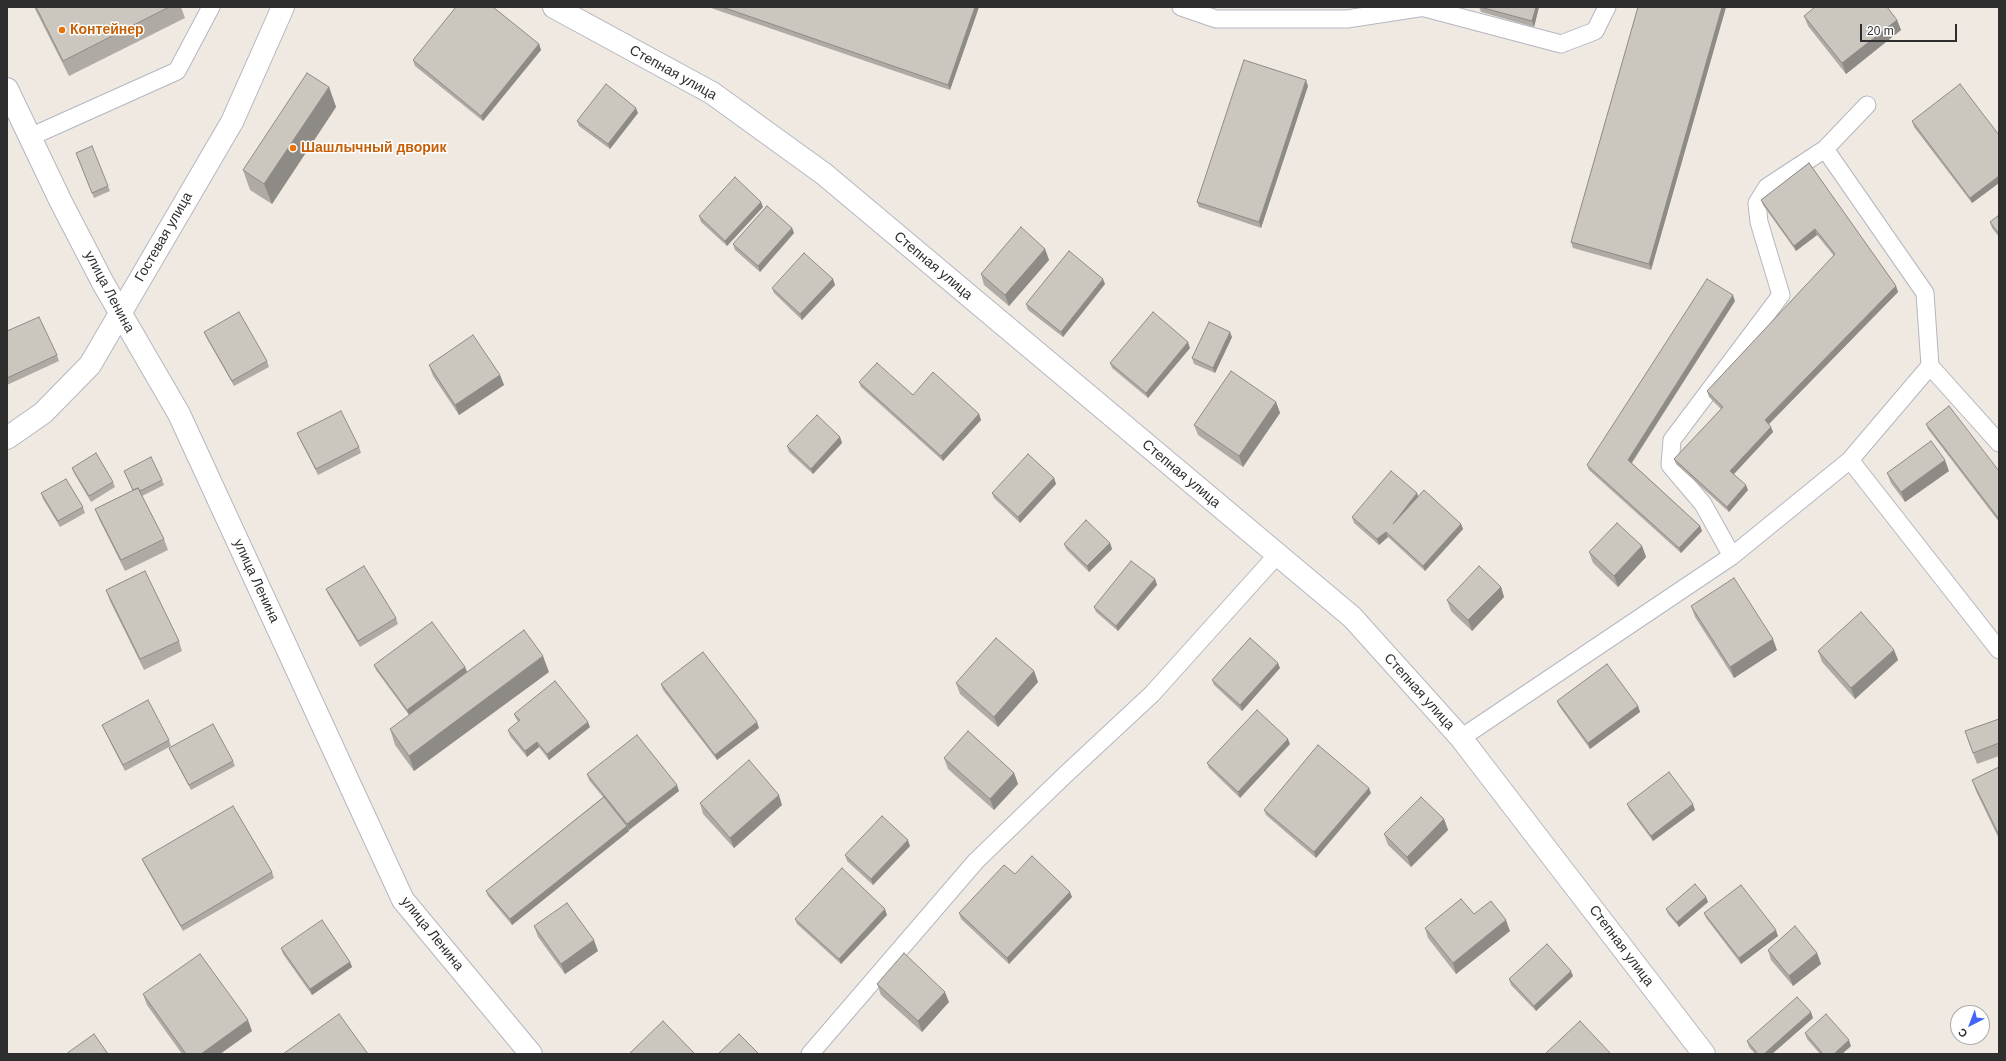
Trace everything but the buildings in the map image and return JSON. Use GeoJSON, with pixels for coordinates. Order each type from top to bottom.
{"type":"FeatureCollection","features":[{"type":"Feature","properties":{"kind":"street","name":"Гостевая улица"},"geometry":{"type":"LineString","coordinates":[[7,438],[43,413],[90,365],[232,122],[283,7]]}},
{"type":"Feature","properties":{"kind":"street","name":"Степная улица"},"geometry":{"type":"LineString","coordinates":[[554,7],[712,93],[824,174],[1352,617],[1461,738],[1704,1054]]}},
{"type":"Feature","properties":{"kind":"street","name":"улица Ленина"},"geometry":{"type":"LineString","coordinates":[[7,89],[61,202],[120,314],[179,414],[403,900],[531,1054]]}},
{"type":"Feature","properties":{"kind":"lane"},"geometry":{"type":"LineString","coordinates":[[30,137],[177,71],[211,7]]}},
{"type":"Feature","properties":{"kind":"lane"},"geometry":{"type":"LineString","coordinates":[[1181,7],[1216,19],[1347,19],[1425,7],[1561,44],[1595,31],[1607,7]]}},
{"type":"Feature","properties":{"kind":"lane"},"geometry":{"type":"LineString","coordinates":[[1732,556],[1703,504],[1670,465],[1672,440],[1781,295],[1758,222],[1757,203],[1768,187],[1825,149],[1867,105]]}},
{"type":"Feature","properties":{"kind":"lane"},"geometry":{"type":"LineString","coordinates":[[1825,149],[1925,293],[1930,366],[1999,443]]}},
{"type":"Feature","properties":{"kind":"lane"},"geometry":{"type":"LineString","coordinates":[[1461,738],[1732,556],[1850,460],[1930,366]]}},
{"type":"Feature","properties":{"kind":"lane"},"geometry":{"type":"LineString","coordinates":[[1850,460],[1999,650]]}},
{"type":"Feature","properties":{"kind":"lane"},"geometry":{"type":"LineString","coordinates":[[810,1054],[976,861],[1152,694],[1277,555]]}},
{"type":"Feature","properties":{"kind":"place","name":"Контейнер"},"geometry":{"type":"Point","coordinates":[62,30]}},
{"type":"Feature","properties":{"kind":"place","name":"Шашлычный дворик"},"geometry":{"type":"Point","coordinates":[293,148]}}]}
